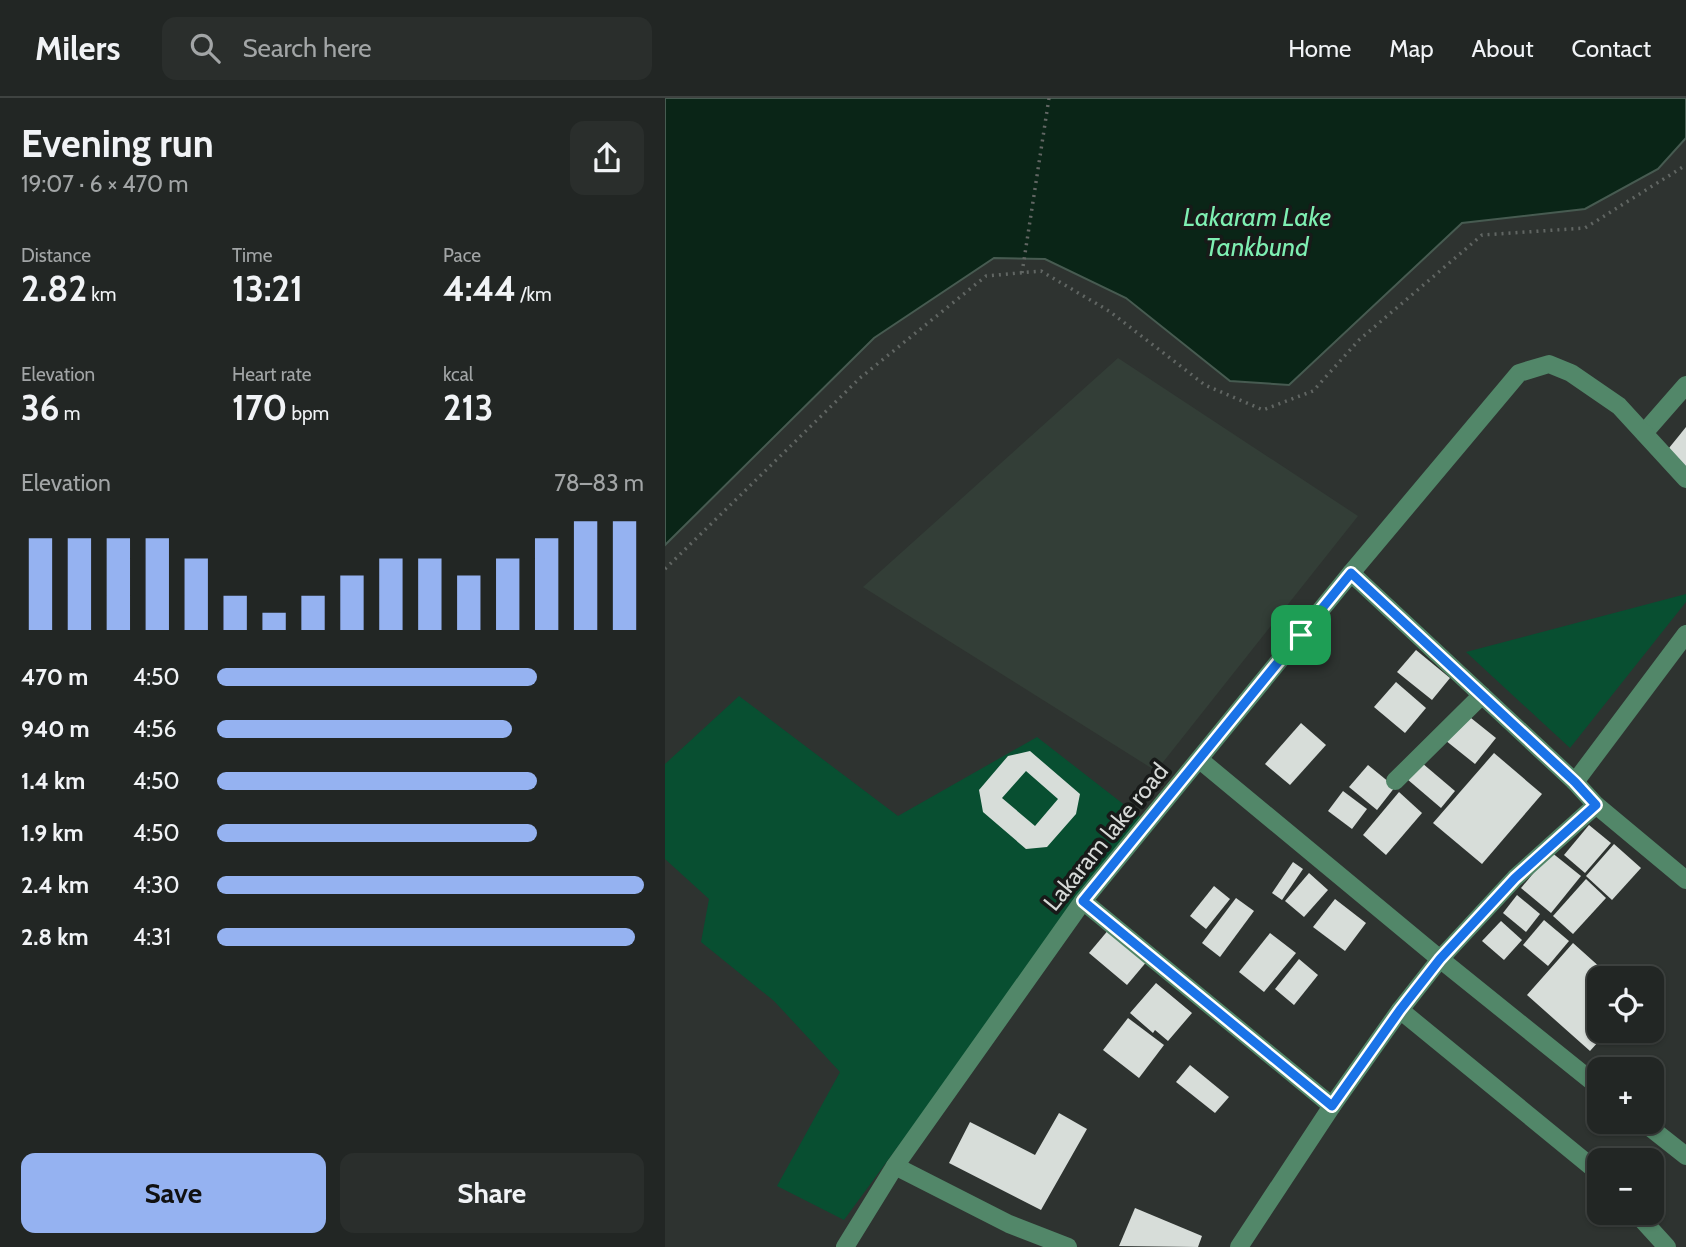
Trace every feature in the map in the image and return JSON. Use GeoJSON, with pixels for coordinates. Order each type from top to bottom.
{"type":"FeatureCollection","features":[{"type":"Feature","properties":{"kind":"street","name":"Lakaram lake road"},"geometry":{"type":"LineString","coordinates":[[845,1247],[895,1166],[1083,901],[1351,573],[1519,373],[1549,364],[1571,373],[1619,406],[1686,479]]}},
{"type":"Feature","properties":{"kind":"street"},"geometry":{"type":"LineString","coordinates":[[1644,433],[1686,385]]}},
{"type":"Feature","properties":{"kind":"street"},"geometry":{"type":"LineString","coordinates":[[1351,573],[1575,782],[1596,805],[1686,880]]}},
{"type":"Feature","properties":{"kind":"street"},"geometry":{"type":"LineString","coordinates":[[1575,782],[1686,634]]}},
{"type":"Feature","properties":{"kind":"street"},"geometry":{"type":"LineString","coordinates":[[1395,781],[1482,695]]}},
{"type":"Feature","properties":{"kind":"street"},"geometry":{"type":"LineString","coordinates":[[1200,760],[1587,1077]]}},
{"type":"Feature","properties":{"kind":"street"},"geometry":{"type":"LineString","coordinates":[[1238,1247],[1332,1106],[1440,959],[1515,878],[1596,805]]}},
{"type":"Feature","properties":{"kind":"street"},"geometry":{"type":"LineString","coordinates":[[1083,901],[1332,1106]]}},
{"type":"Feature","properties":{"kind":"street"},"geometry":{"type":"LineString","coordinates":[[1400,1010],[1587,1163]]}},
{"type":"Feature","properties":{"kind":"street"},"geometry":{"type":"LineString","coordinates":[[1658,1134],[1686,1156]]}},
{"type":"Feature","properties":{"kind":"street"},"geometry":{"type":"LineString","coordinates":[[895,1166],[1009,1224],[1068,1247]]}},
{"type":"Feature","properties":{"kind":"street"},"geometry":{"type":"LineString","coordinates":[[1647,1225],[1667,1247]]}},
{"type":"Feature","properties":{"kind":"path"},"geometry":{"type":"LineString","coordinates":[[1022,273],[1049,98]]}},
{"type":"Feature","properties":{"kind":"path"},"geometry":{"type":"LineString","coordinates":[[665,569],[860,378],[986,276],[1041,271],[1109,311],[1205,385],[1263,410],[1313,391],[1359,340],[1482,235],[1585,228],[1686,165]]}},
{"type":"Feature","properties":{"kind":"shaded area"},"geometry":{"type":"Polygon","coordinates":[[[1118,358],[1358,516],[1156,771],[863,587],[1118,358]]]}},
{"type":"Feature","properties":{"kind":"green space"},"geometry":{"type":"Polygon","coordinates":[[[1686,594],[1686,602],[1570,748],[1466,652],[1686,594]]]}},
{"type":"Feature","properties":{"kind":"green space"},"geometry":{"type":"Polygon","coordinates":[[[739,696],[898,816],[1037,737],[1140,817],[844,1220],[777,1186],[840,1072],[774,1001],[701,942],[709,899],[665,859],[665,764],[739,696]]]}},
{"type":"Feature","properties":{"kind":"water","name":"Lakaram Lake Tankbund"},"geometry":{"type":"Polygon","coordinates":[[[665,98],[1686,98],[1686,138],[1658,169],[1585,209],[1462,223],[1289,385],[1230,381],[1126,298],[1045,259],[994,258],[874,338],[665,545],[665,98]]]}},
{"type":"Feature","properties":{"kind":"building"},"geometry":{"type":"Polygon","coordinates":[[[1686,427],[1686,471],[1665,453],[1686,427]]]}},
{"type":"Feature","properties":{"kind":"building"},"geometry":{"type":"Polygon","coordinates":[[[1416,650],[1450,678],[1432,700],[1397,672],[1416,650]]]}},
{"type":"Feature","properties":{"kind":"building"},"geometry":{"type":"Polygon","coordinates":[[[1396,682],[1426,708],[1405,733],[1374,707],[1396,682]]]}},
{"type":"Feature","properties":{"kind":"building"},"geometry":{"type":"Polygon","coordinates":[[[1466,714],[1496,738],[1475,764],[1445,740],[1466,714]]]}},
{"type":"Feature","properties":{"kind":"building"},"geometry":{"type":"Polygon","coordinates":[[[1301,723],[1326,745],[1290,785],[1265,764],[1301,723]]]}},
{"type":"Feature","properties":{"kind":"building"},"geometry":{"type":"Polygon","coordinates":[[[1030,751],[1080,794],[1076,814],[1047,847],[1026,849],[983,812],[979,790],[1008,756],[1030,751]],[[1026,771],[1002,798],[1035,826],[1058,799],[1026,771]]]}},
{"type":"Feature","properties":{"kind":"building"},"geometry":{"type":"Polygon","coordinates":[[[1494,753],[1542,794],[1482,864],[1433,823],[1494,753]]]}},
{"type":"Feature","properties":{"kind":"building"},"geometry":{"type":"Polygon","coordinates":[[[1422,763],[1455,791],[1441,808],[1407,779],[1422,763]]]}},
{"type":"Feature","properties":{"kind":"building"},"geometry":{"type":"Polygon","coordinates":[[[1368,765],[1395,787],[1377,810],[1349,787],[1368,765]]]}},
{"type":"Feature","properties":{"kind":"building"},"geometry":{"type":"Polygon","coordinates":[[[1343,791],[1367,809],[1352,829],[1328,811],[1343,791]]]}},
{"type":"Feature","properties":{"kind":"building"},"geometry":{"type":"Polygon","coordinates":[[[1399,792],[1422,813],[1386,855],[1363,835],[1399,792]]]}},
{"type":"Feature","properties":{"kind":"building"},"geometry":{"type":"Polygon","coordinates":[[[1589,825],[1611,843],[1585,873],[1564,855],[1589,825]]]}},
{"type":"Feature","properties":{"kind":"building"},"geometry":{"type":"Polygon","coordinates":[[[1614,844],[1641,868],[1612,900],[1586,876],[1614,844]]]}},
{"type":"Feature","properties":{"kind":"building"},"geometry":{"type":"Polygon","coordinates":[[[1551,852],[1581,876],[1551,913],[1521,888],[1551,852]]]}},
{"type":"Feature","properties":{"kind":"building"},"geometry":{"type":"Polygon","coordinates":[[[1293,862],[1303,869],[1282,900],[1272,893],[1293,862]]]}},
{"type":"Feature","properties":{"kind":"building"},"geometry":{"type":"Polygon","coordinates":[[[1309,873],[1328,890],[1304,917],[1285,901],[1309,873]]]}},
{"type":"Feature","properties":{"kind":"building"},"geometry":{"type":"Polygon","coordinates":[[[1586,879],[1606,898],[1573,934],[1553,916],[1586,879]]]}},
{"type":"Feature","properties":{"kind":"building"},"geometry":{"type":"Polygon","coordinates":[[[1214,886],[1230,899],[1206,929],[1190,916],[1214,886]]]}},
{"type":"Feature","properties":{"kind":"building"},"geometry":{"type":"Polygon","coordinates":[[[1517,895],[1540,914],[1526,932],[1503,913],[1517,895]]]}},
{"type":"Feature","properties":{"kind":"building"},"geometry":{"type":"Polygon","coordinates":[[[1236,898],[1254,911],[1220,957],[1202,943],[1236,898]]]}},
{"type":"Feature","properties":{"kind":"building"},"geometry":{"type":"Polygon","coordinates":[[[1335,899],[1366,923],[1345,951],[1313,927],[1335,899]]]}},
{"type":"Feature","properties":{"kind":"building"},"geometry":{"type":"Polygon","coordinates":[[[1544,920],[1569,941],[1548,966],[1523,945],[1544,920]]]}},
{"type":"Feature","properties":{"kind":"building"},"geometry":{"type":"Polygon","coordinates":[[[1501,921],[1522,940],[1504,960],[1482,941],[1501,921]]]}},
{"type":"Feature","properties":{"kind":"building"},"geometry":{"type":"Polygon","coordinates":[[[1110,928],[1148,960],[1127,985],[1089,953],[1110,928]]]}},
{"type":"Feature","properties":{"kind":"building"},"geometry":{"type":"Polygon","coordinates":[[[1270,933],[1296,953],[1264,992],[1239,972],[1270,933]]]}},
{"type":"Feature","properties":{"kind":"building"},"geometry":{"type":"Polygon","coordinates":[[[1573,943],[1599,966],[1587,966],[1587,1043],[1597,1043],[1590,1051],[1527,995],[1573,943]]]}},
{"type":"Feature","properties":{"kind":"building"},"geometry":{"type":"Polygon","coordinates":[[[1299,959],[1318,975],[1294,1005],[1275,989],[1299,959]]]}},
{"type":"Feature","properties":{"kind":"building"},"geometry":{"type":"Polygon","coordinates":[[[1156,983],[1192,1013],[1168,1041],[1155,1030],[1153,1033],[1130,1013],[1156,983]]]}},
{"type":"Feature","properties":{"kind":"building"},"geometry":{"type":"Polygon","coordinates":[[[1128,1018],[1164,1045],[1139,1078],[1103,1050],[1128,1018]]]}},
{"type":"Feature","properties":{"kind":"building"},"geometry":{"type":"Polygon","coordinates":[[[1190,1065],[1229,1097],[1215,1113],[1176,1082],[1190,1065]]]}},
{"type":"Feature","properties":{"kind":"building"},"geometry":{"type":"Polygon","coordinates":[[[1059,1113],[1087,1129],[1041,1210],[949,1163],[970,1122],[1035,1155],[1059,1113]]]}},
{"type":"Feature","properties":{"kind":"building"},"geometry":{"type":"Polygon","coordinates":[[[1135,1208],[1202,1236],[1198,1247],[1119,1246],[1135,1208]]]}},
{"type":"Feature","properties":{"kind":"route"},"geometry":{"type":"LineString","coordinates":[[1351,573],[1575,782],[1596,805],[1515,878],[1440,959],[1332,1106],[1083,901],[1301,635],[1351,573]]}}]}
